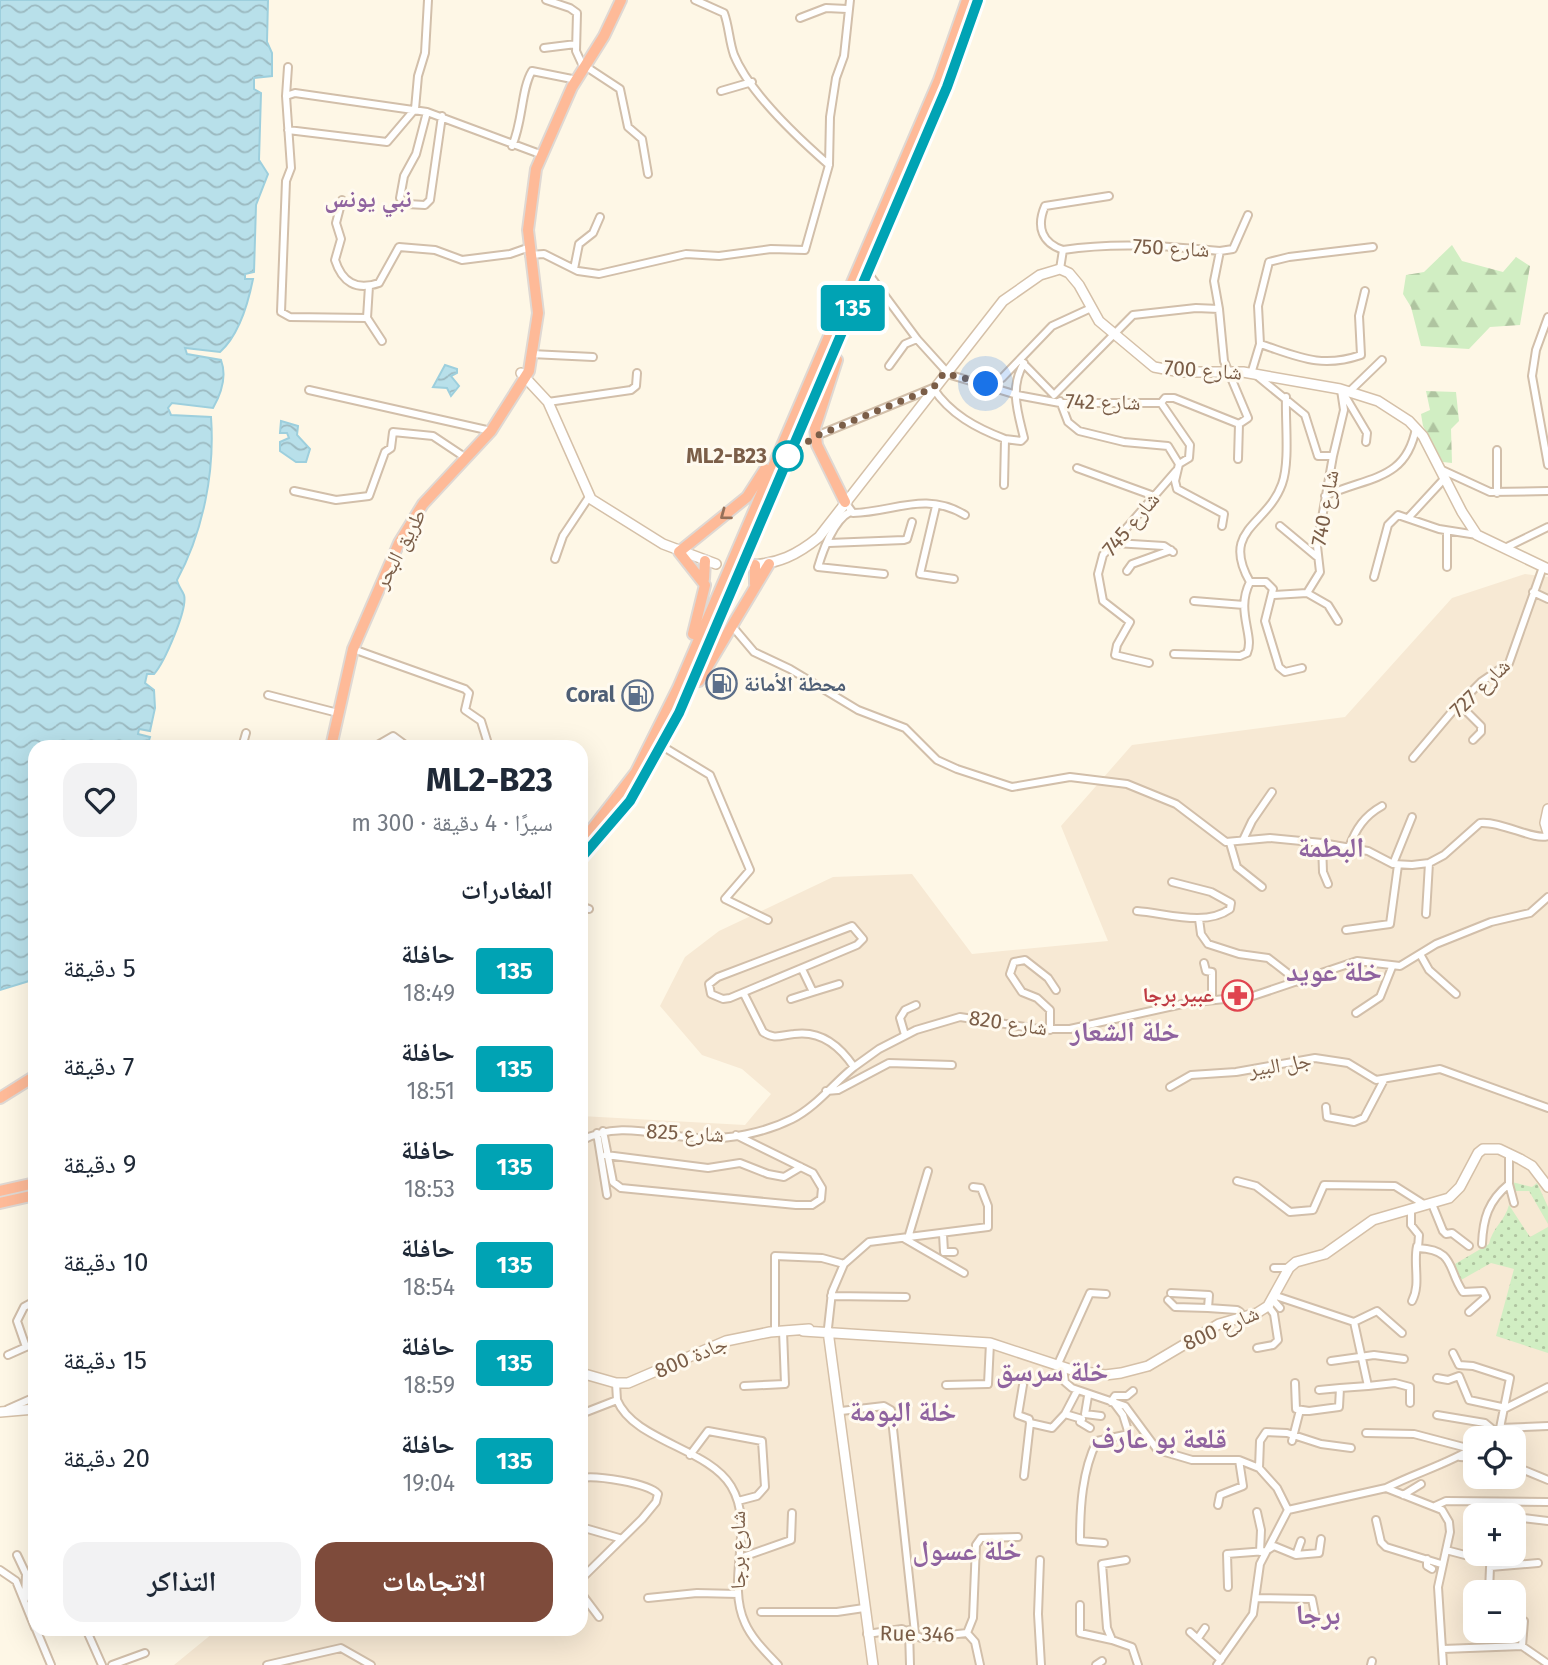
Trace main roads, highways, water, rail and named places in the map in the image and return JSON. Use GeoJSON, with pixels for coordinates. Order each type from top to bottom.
{"type":"FeatureCollection","features":[{"type":"Feature","properties":{"kind":"highway","name":"طريق البحر"},"geometry":{"type":"LineString","coordinates":[[526,375],[534,307],[526,202],[538,153],[572,79],[584,65],[616,0]]}},
{"type":"Feature","properties":{"kind":"highway","name":"طريق البحر"},"geometry":{"type":"LineString","coordinates":[[538,153],[621,0]]}},
{"type":"Feature","properties":{"kind":"highway"},"geometry":{"type":"LineString","coordinates":[[588,834],[636,772],[685,668],[939,80],[967,0]]}},
{"type":"Feature","properties":{"kind":"highway"},"geometry":{"type":"LineString","coordinates":[[588,850],[630,801],[679,713],[947,87],[978,0]]}},
{"type":"Feature","properties":{"kind":"highway","name":"طريق البحر"},"geometry":{"type":"LineString","coordinates":[[332,740],[353,649],[413,517],[491,431],[526,375],[538,307],[528,251]]}},
{"type":"Feature","properties":{"kind":"highway"},"geometry":{"type":"LineString","coordinates":[[841,337],[836,363],[815,428],[847,507]]}},
{"type":"Feature","properties":{"kind":"highway"},"geometry":{"type":"LineString","coordinates":[[704,579],[679,552],[747,497],[782,444]]}},
{"type":"Feature","properties":{"kind":"highway"},"geometry":{"type":"LineString","coordinates":[[685,668],[705,593],[704,579],[711,562]]}},
{"type":"Feature","properties":{"kind":"highway"},"geometry":{"type":"LineString","coordinates":[[679,713],[769,564]]}},
{"type":"Feature","properties":{"kind":"highway"},"geometry":{"type":"LineString","coordinates":[[752,565],[755,584]]}},
{"type":"Feature","properties":{"kind":"highway"},"geometry":{"type":"LineString","coordinates":[[0,1098],[28,1080]]}},
{"type":"Feature","properties":{"kind":"highway"},"geometry":{"type":"LineString","coordinates":[[0,1191],[28,1185]]}},
{"type":"Feature","properties":{"kind":"highway"},"geometry":{"type":"LineString","coordinates":[[0,1203],[28,1197]]}},
{"type":"Feature","properties":{"kind":"main road","name":"شارع 700"},"geometry":{"type":"LineString","coordinates":[[847,507],[945,372],[1003,301],[1040,275],[1060,269],[1069,273],[1079,285],[1089,309],[1112,334],[1154,367],[1181,372],[1254,375],[1345,392],[1390,407],[1416,428],[1477,535],[1507,547],[1546,568]]}},
{"type":"Feature","properties":{"kind":"main road"},"geometry":{"type":"LineString","coordinates":[[526,375],[548,402],[589,497],[601,508],[679,552],[711,562]]}},
{"type":"Feature","properties":{"kind":"main road"},"geometry":{"type":"LineString","coordinates":[[752,565],[769,564],[801,551],[819,537],[847,507]]}},
{"type":"Feature","properties":{"kind":"main road"},"geometry":{"type":"LineString","coordinates":[[1548,809],[1545,823],[1548,834]]}},
{"type":"Feature","properties":{"kind":"main road","name":"شارع 800"},"geometry":{"type":"LineString","coordinates":[[803,1331],[859,1330],[865,1335],[990,1343],[1060,1367],[1105,1376],[1136,1371],[1199,1334],[1238,1319],[1272,1301],[1289,1268],[1296,1262],[1325,1254],[1373,1220],[1455,1194],[1483,1149],[1491,1147],[1509,1153],[1532,1166],[1548,1187]]}},
{"type":"Feature","properties":{"kind":"main road"},"geometry":{"type":"LineString","coordinates":[[831,1329],[867,1634],[873,1665]]}},
{"type":"Feature","properties":{"kind":"main road","name":"جادة 800"},"geometry":{"type":"LineString","coordinates":[[588,1375],[616,1383],[628,1382],[655,1374],[726,1341],[779,1331],[803,1331]]}},
{"type":"Feature","properties":{"kind":"main road"},"geometry":{"type":"LineString","coordinates":[[0,1412],[28,1410]]}},
{"type":"Feature","properties":{"kind":"water"},"geometry":{"type":"Polygon","coordinates":[[[0,0],[268,0],[267,42],[272,53],[272,76],[254,78],[254,89],[261,93],[259,160],[268,174],[256,205],[254,272],[245,274],[245,279],[253,279],[245,309],[227,345],[220,352],[185,348],[187,354],[221,360],[221,391],[213,408],[172,403],[168,408],[171,415],[211,417],[211,459],[200,522],[177,580],[184,595],[182,612],[163,659],[154,674],[147,674],[145,683],[154,690],[155,708],[150,731],[139,729],[138,734],[150,737],[149,740],[28,740],[28,981],[0,990],[0,0]]]}},
{"type":"Feature","properties":{"kind":"water"},"geometry":{"type":"Polygon","coordinates":[[[445,365],[457,369],[457,373],[451,376],[459,386],[451,396],[447,388],[433,387],[445,365]]]}},
{"type":"Feature","properties":{"kind":"water"},"geometry":{"type":"Polygon","coordinates":[[[281,421],[298,426],[297,435],[310,449],[306,462],[296,462],[280,451],[280,442],[289,438],[287,433],[280,433],[281,421]]]}},
{"type":"Feature","properties":{"kind":"place","name":"ML2-B23"},"geometry":{"type":"Point","coordinates":[788,456]}},
{"type":"Feature","properties":{"kind":"place","name":"محطة الأمانة"},"geometry":{"type":"Point","coordinates":[721,684]}},
{"type":"Feature","properties":{"kind":"place","name":"Coral"},"geometry":{"type":"Point","coordinates":[638,695]}},
{"type":"Feature","properties":{"kind":"place","name":"عبير برجا"},"geometry":{"type":"Point","coordinates":[1237,995]}},
{"type":"Feature","properties":{"kind":"district","name":"نبي يونس"},"geometry":{"type":"Point","coordinates":[368,199]}},
{"type":"Feature","properties":{"kind":"district","name":"البطمة"},"geometry":{"type":"Point","coordinates":[1331,847]}},
{"type":"Feature","properties":{"kind":"district","name":"خلة عويد"},"geometry":{"type":"Point","coordinates":[1334,971]}},
{"type":"Feature","properties":{"kind":"district","name":"خلة الشعار"},"geometry":{"type":"Point","coordinates":[1125,1031]}},
{"type":"Feature","properties":{"kind":"district","name":"خلة سرسق"},"geometry":{"type":"Point","coordinates":[1052,1371]}},
{"type":"Feature","properties":{"kind":"district","name":"خلة البومة"},"geometry":{"type":"Point","coordinates":[903,1411]}},
{"type":"Feature","properties":{"kind":"district","name":"قلعة بو عارف"},"geometry":{"type":"Point","coordinates":[1159,1438]}},
{"type":"Feature","properties":{"kind":"district","name":"خلة عسول"},"geometry":{"type":"Point","coordinates":[967,1550]}},
{"type":"Feature","properties":{"kind":"district","name":"برجا"},"geometry":{"type":"Point","coordinates":[1318,1614]}}]}
